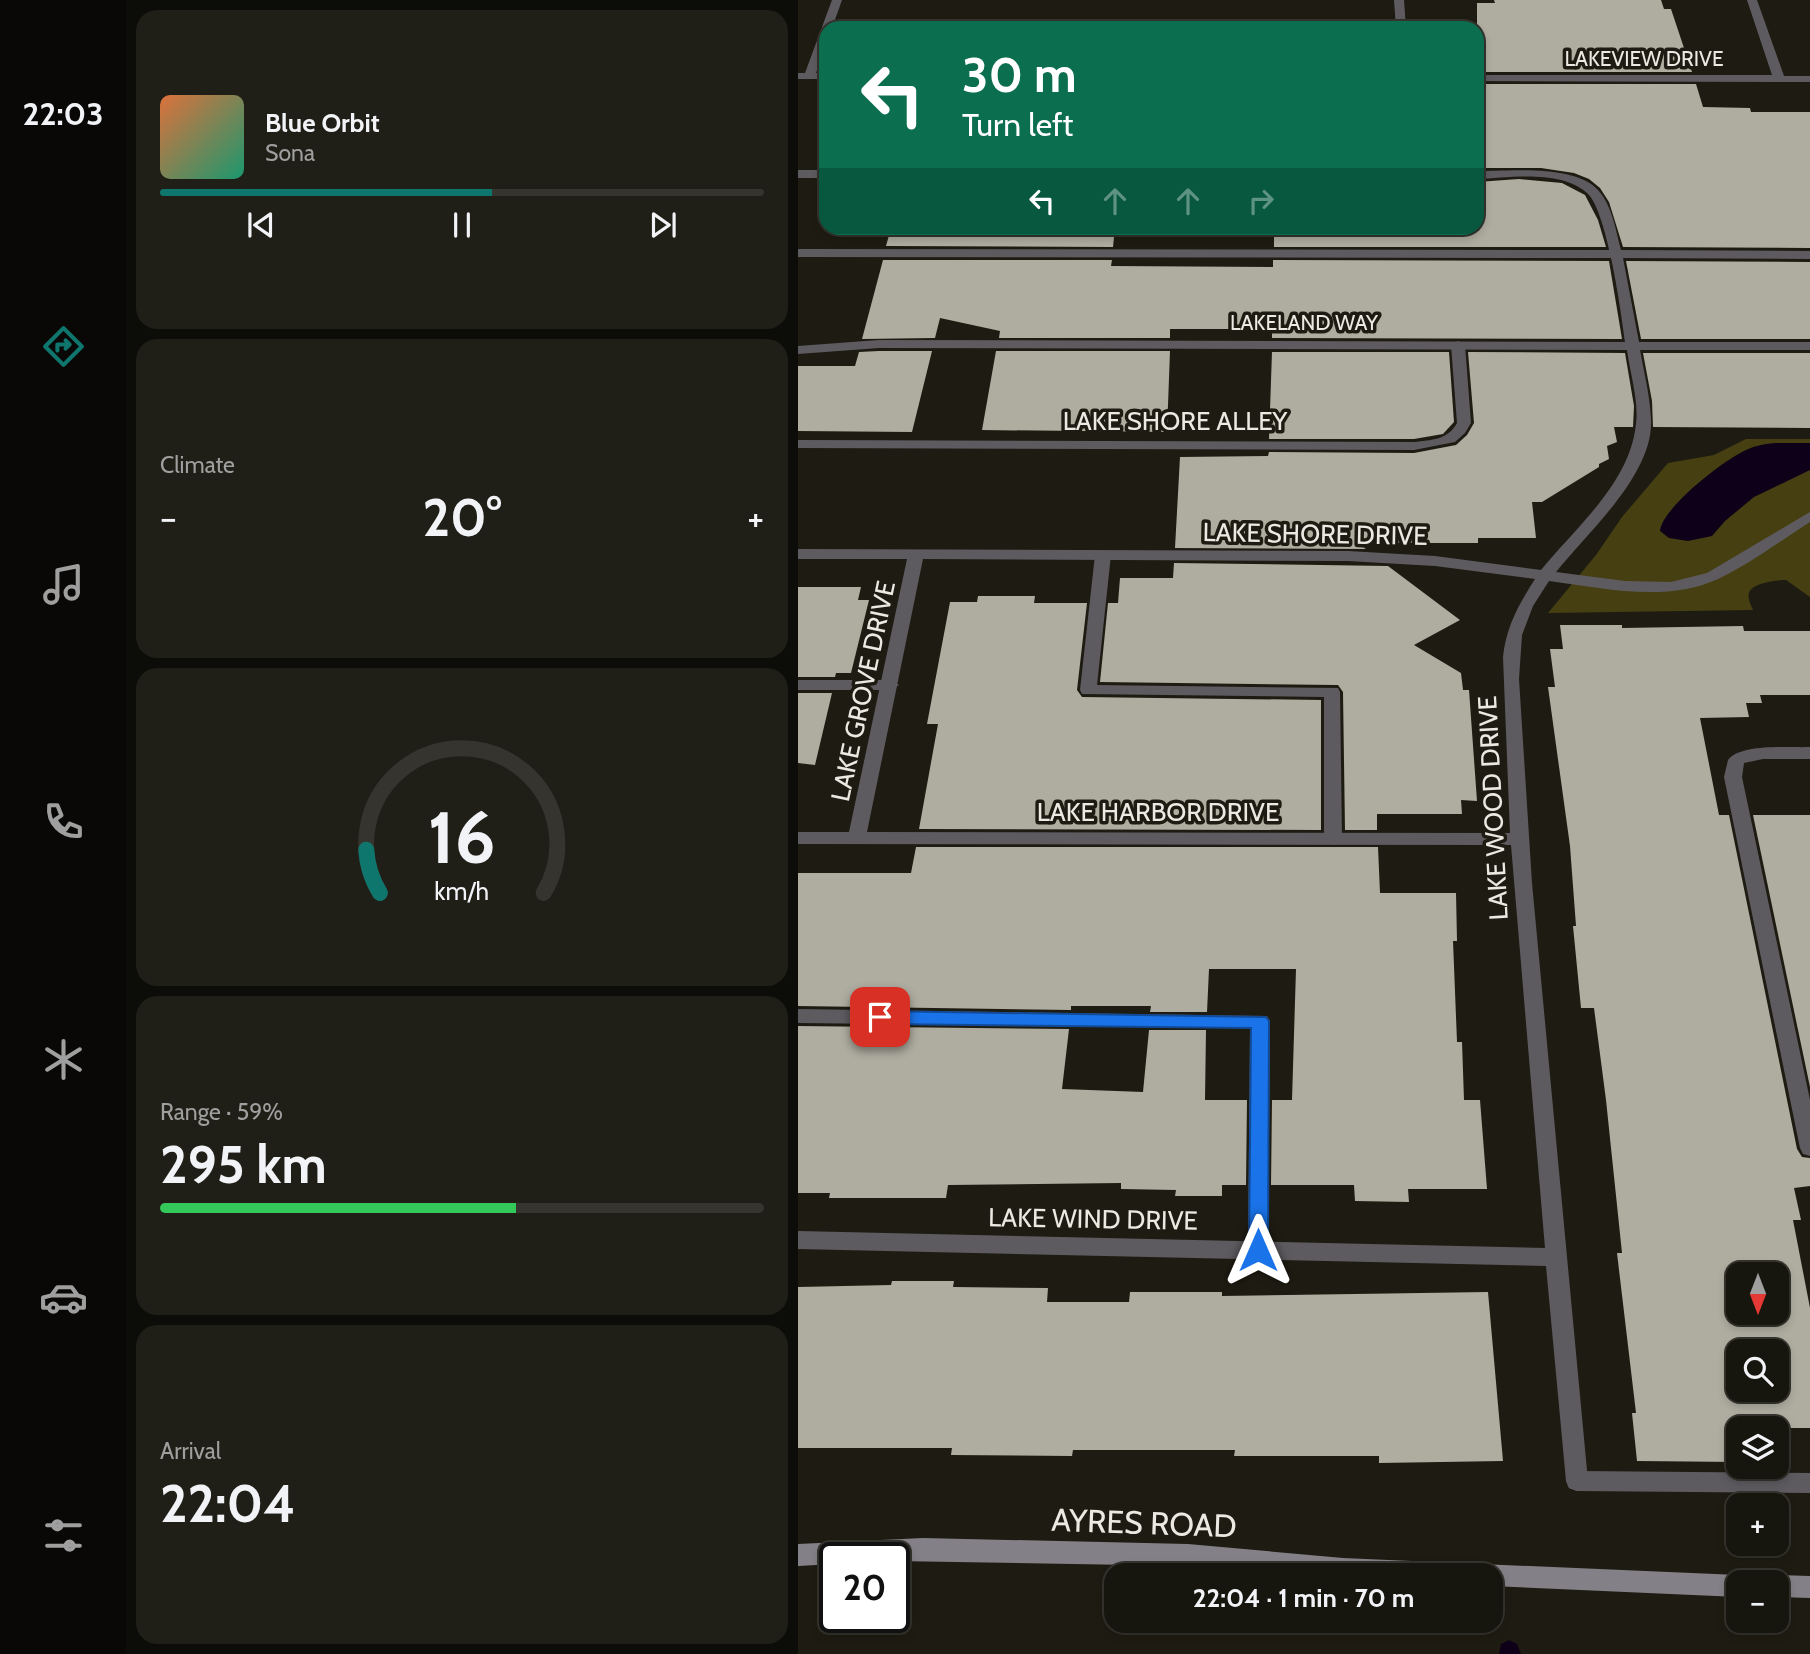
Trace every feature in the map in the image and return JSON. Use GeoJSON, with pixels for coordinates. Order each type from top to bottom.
{"type":"FeatureCollection","features":[{"type":"Feature","properties":{"kind":"street"},"geometry":{"type":"LineString","coordinates":[[829,21],[837,0]]}},
{"type":"Feature","properties":{"kind":"street"},"geometry":{"type":"LineString","coordinates":[[1399,0],[1400,21]]}},
{"type":"Feature","properties":{"kind":"street"},"geometry":{"type":"LineString","coordinates":[[1752,0],[1779,78]]}},
{"type":"Feature","properties":{"kind":"street"},"geometry":{"type":"LineString","coordinates":[[804,76],[819,44]]}},
{"type":"Feature","properties":{"kind":"street","name":"LAKEVIEW DRIVE"},"geometry":{"type":"LineString","coordinates":[[1484,78],[1810,79]]}},
{"type":"Feature","properties":{"kind":"street"},"geometry":{"type":"LineString","coordinates":[[798,174],[819,174]]}},
{"type":"Feature","properties":{"kind":"street","name":"LAKE WOOD DRIVE"},"geometry":{"type":"LineString","coordinates":[[1484,175],[1539,175],[1582,185],[1600,199],[1615,254],[1645,435],[1640,452],[1616,489],[1545,574],[1526,605],[1514,635],[1512,674],[1519,839],[1577,1481],[1810,1483]]}},
{"type":"Feature","properties":{"kind":"street"},"geometry":{"type":"LineString","coordinates":[[798,253],[1810,255]]}},
{"type":"Feature","properties":{"kind":"street","name":"LAKELAND WAY"},"geometry":{"type":"LineString","coordinates":[[798,350],[878,344],[1810,346]]}},
{"type":"Feature","properties":{"kind":"street","name":"LAKE SHORE ALLEY"},"geometry":{"type":"LineString","coordinates":[[798,444],[1435,444],[1460,433],[1464,423],[1458,345]]}},
{"type":"Feature","properties":{"kind":"street","name":"LAKE SHORE DRIVE"},"geometry":{"type":"LineString","coordinates":[[798,554],[1360,556],[1435,561],[1625,586],[1671,587],[1692,584],[1734,565],[1810,516]]}},
{"type":"Feature","properties":{"kind":"street","name":"LAKE GROVE DRIVE"},"geometry":{"type":"LineString","coordinates":[[857,838],[891,685],[916,554]]}},
{"type":"Feature","properties":{"kind":"street"},"geometry":{"type":"LineString","coordinates":[[1103,555],[1088,690],[1332,692],[1334,839]]}},
{"type":"Feature","properties":{"kind":"street"},"geometry":{"type":"LineString","coordinates":[[798,685],[891,685]]}},
{"type":"Feature","properties":{"kind":"street"},"geometry":{"type":"LineString","coordinates":[[1810,753],[1756,754],[1745,757],[1736,761],[1733,776],[1810,1148]]}},
{"type":"Feature","properties":{"kind":"street","name":"LAKE HARBOR DRIVE"},"geometry":{"type":"LineString","coordinates":[[798,838],[1519,839]]}},
{"type":"Feature","properties":{"kind":"street"},"geometry":{"type":"LineString","coordinates":[[798,1017],[1260,1021],[1258,1250]]}},
{"type":"Feature","properties":{"kind":"street","name":"LAKE WIND DRIVE"},"geometry":{"type":"LineString","coordinates":[[798,1240],[1555,1257]]}},
{"type":"Feature","properties":{"kind":"street","name":"AYRES ROAD"},"geometry":{"type":"LineString","coordinates":[[798,1555],[923,1549],[1188,1555],[1277,1563]]}},
{"type":"Feature","properties":{"kind":"street","name":"AYRES ROAD"},"geometry":{"type":"LineString","coordinates":[[1503,1576],[1726,1585]]}},
{"type":"Feature","properties":{"kind":"street"},"geometry":{"type":"LineString","coordinates":[[1789,1586],[1810,1587]]}},
{"type":"Feature","properties":{"kind":"shaded area"},"geometry":{"type":"Polygon","coordinates":[[[1746,439],[1810,439],[1810,597],[1782,580],[1765,583],[1751,590],[1748,597],[1753,610],[1548,613],[1596,555],[1622,517],[1668,463],[1714,455],[1746,439]]]}},
{"type":"Feature","properties":{"kind":"shaded area"},"geometry":{"type":"Polygon","coordinates":[[[1775,443],[1810,443],[1810,470],[1754,497],[1725,521],[1712,536],[1688,541],[1669,538],[1660,531],[1671,510],[1708,475],[1746,450],[1775,443]]]}},
{"type":"Feature","properties":{"kind":"building"},"geometry":{"type":"Polygon","coordinates":[[[1494,0],[1661,0],[1664,9],[1671,9],[1692,72],[1484,72],[1484,21],[1477,21],[1477,3],[1495,3],[1494,0]]]}},
{"type":"Feature","properties":{"kind":"building"},"geometry":{"type":"Polygon","coordinates":[[[1484,84],[1696,84],[1703,107],[1750,108],[1751,112],[1810,112],[1810,248],[1623,247],[1609,202],[1600,188],[1589,179],[1574,173],[1541,168],[1484,168],[1484,84]]]}},
{"type":"Feature","properties":{"kind":"building"},"geometry":{"type":"Polygon","coordinates":[[[1519,179],[1562,183],[1585,195],[1598,220],[1606,247],[1274,247],[1274,235],[1484,235],[1484,182],[1519,179]]]}},
{"type":"Feature","properties":{"kind":"building"},"geometry":{"type":"Polygon","coordinates":[[[889,235],[1114,235],[1113,247],[886,246],[889,235]]]}},
{"type":"Feature","properties":{"kind":"building"},"geometry":{"type":"Polygon","coordinates":[[[883,260],[1112,260],[1111,266],[1273,267],[1273,260],[1609,261],[1622,339],[1272,338],[1272,329],[1170,329],[1170,338],[999,338],[1000,331],[940,318],[935,338],[862,339],[883,260]]]}},
{"type":"Feature","properties":{"kind":"building"},"geometry":{"type":"Polygon","coordinates":[[[1626,261],[1810,262],[1810,339],[1641,339],[1626,261]]]}},
{"type":"Feature","properties":{"kind":"building"},"geometry":{"type":"Polygon","coordinates":[[[932,351],[912,432],[798,431],[798,366],[855,366],[859,352],[932,351]]]}},
{"type":"Feature","properties":{"kind":"building"},"geometry":{"type":"Polygon","coordinates":[[[996,351],[1170,351],[1167,432],[982,430],[996,351]]]}},
{"type":"Feature","properties":{"kind":"building"},"geometry":{"type":"Polygon","coordinates":[[[1272,352],[1449,352],[1454,422],[1443,434],[1414,439],[1269,439],[1272,352]]]}},
{"type":"Feature","properties":{"kind":"building"},"geometry":{"type":"Polygon","coordinates":[[[1468,352],[1625,353],[1634,406],[1633,427],[1614,427],[1617,442],[1607,446],[1609,459],[1599,464],[1599,467],[1542,502],[1532,502],[1536,538],[1478,538],[1478,543],[1357,543],[1366,549],[1175,548],[1180,457],[1268,456],[1269,452],[1414,453],[1456,445],[1467,435],[1474,423],[1468,352]]]}},
{"type":"Feature","properties":{"kind":"building"},"geometry":{"type":"Polygon","coordinates":[[[1643,353],[1810,353],[1810,428],[1653,427],[1652,401],[1643,353]]]}},
{"type":"Feature","properties":{"kind":"building"},"geometry":{"type":"Polygon","coordinates":[[[1174,563],[1388,566],[1460,620],[1414,645],[1461,673],[1463,690],[1469,690],[1477,801],[1461,800],[1462,814],[1377,814],[1377,830],[1345,830],[1343,692],[1338,685],[1100,682],[1108,603],[1118,603],[1120,578],[1173,578],[1174,563]]]}},
{"type":"Feature","properties":{"kind":"building"},"geometry":{"type":"Polygon","coordinates":[[[798,587],[861,587],[858,600],[869,600],[851,673],[836,673],[835,677],[798,677],[798,587]]]}},
{"type":"Feature","properties":{"kind":"building"},"geometry":{"type":"Polygon","coordinates":[[[978,596],[1035,596],[1034,603],[1087,603],[1077,690],[1082,697],[1321,700],[1321,830],[919,829],[938,724],[927,724],[950,602],[977,602],[978,596]]]}},
{"type":"Feature","properties":{"kind":"building"},"geometry":{"type":"Polygon","coordinates":[[[1560,625],[1622,625],[1622,628],[1743,626],[1744,631],[1810,631],[1810,695],[1760,695],[1762,703],[1746,703],[1749,717],[1700,718],[1719,815],[1729,815],[1797,1149],[1802,1157],[1810,1158],[1810,1186],[1794,1188],[1801,1220],[1793,1220],[1810,1308],[1810,1428],[1789,1428],[1789,1416],[1726,1416],[1726,1462],[1637,1461],[1632,1413],[1636,1413],[1617,1253],[1622,1253],[1606,1100],[1594,1008],[1581,1008],[1573,926],[1576,926],[1570,846],[1548,687],[1555,687],[1550,649],[1563,649],[1560,625]]]}},
{"type":"Feature","properties":{"kind":"building"},"geometry":{"type":"Polygon","coordinates":[[[798,693],[832,693],[815,765],[798,763],[798,693]]]}},
{"type":"Feature","properties":{"kind":"building"},"geometry":{"type":"Polygon","coordinates":[[[1753,815],[1810,815],[1810,1087],[1753,815]]]}},
{"type":"Feature","properties":{"kind":"building"},"geometry":{"type":"Polygon","coordinates":[[[916,847],[1378,847],[1380,893],[1456,893],[1457,941],[1453,941],[1457,1042],[1462,1042],[1464,1100],[1480,1100],[1487,1189],[1408,1189],[1409,1202],[1355,1201],[1354,1185],[1271,1185],[1272,1100],[1292,1100],[1296,969],[1209,969],[1207,1012],[1150,1012],[1151,1006],[1071,1006],[1071,1010],[798,1006],[798,873],[911,873],[916,847]]]}},
{"type":"Feature","properties":{"kind":"building"},"geometry":{"type":"Polygon","coordinates":[[[798,1026],[1069,1029],[1062,1089],[1143,1092],[1149,1030],[1206,1030],[1205,1100],[1247,1100],[1246,1185],[1222,1185],[1222,1196],[1175,1196],[1176,1190],[1121,1189],[1121,1183],[948,1185],[946,1198],[829,1198],[830,1193],[798,1193],[798,1026]]]}},
{"type":"Feature","properties":{"kind":"building"},"geometry":{"type":"Polygon","coordinates":[[[892,1281],[954,1281],[953,1287],[1048,1288],[1047,1302],[1129,1302],[1130,1292],[1222,1292],[1222,1296],[1488,1292],[1503,1461],[1379,1463],[1379,1456],[1234,1456],[1235,1450],[1073,1450],[1072,1456],[951,1455],[952,1448],[798,1448],[798,1287],[891,1285],[892,1281]]]}},
{"type":"Feature","properties":{"kind":"route"},"geometry":{"type":"LineString","coordinates":[[880,1017],[1260,1021],[1258,1250]]}}]}
